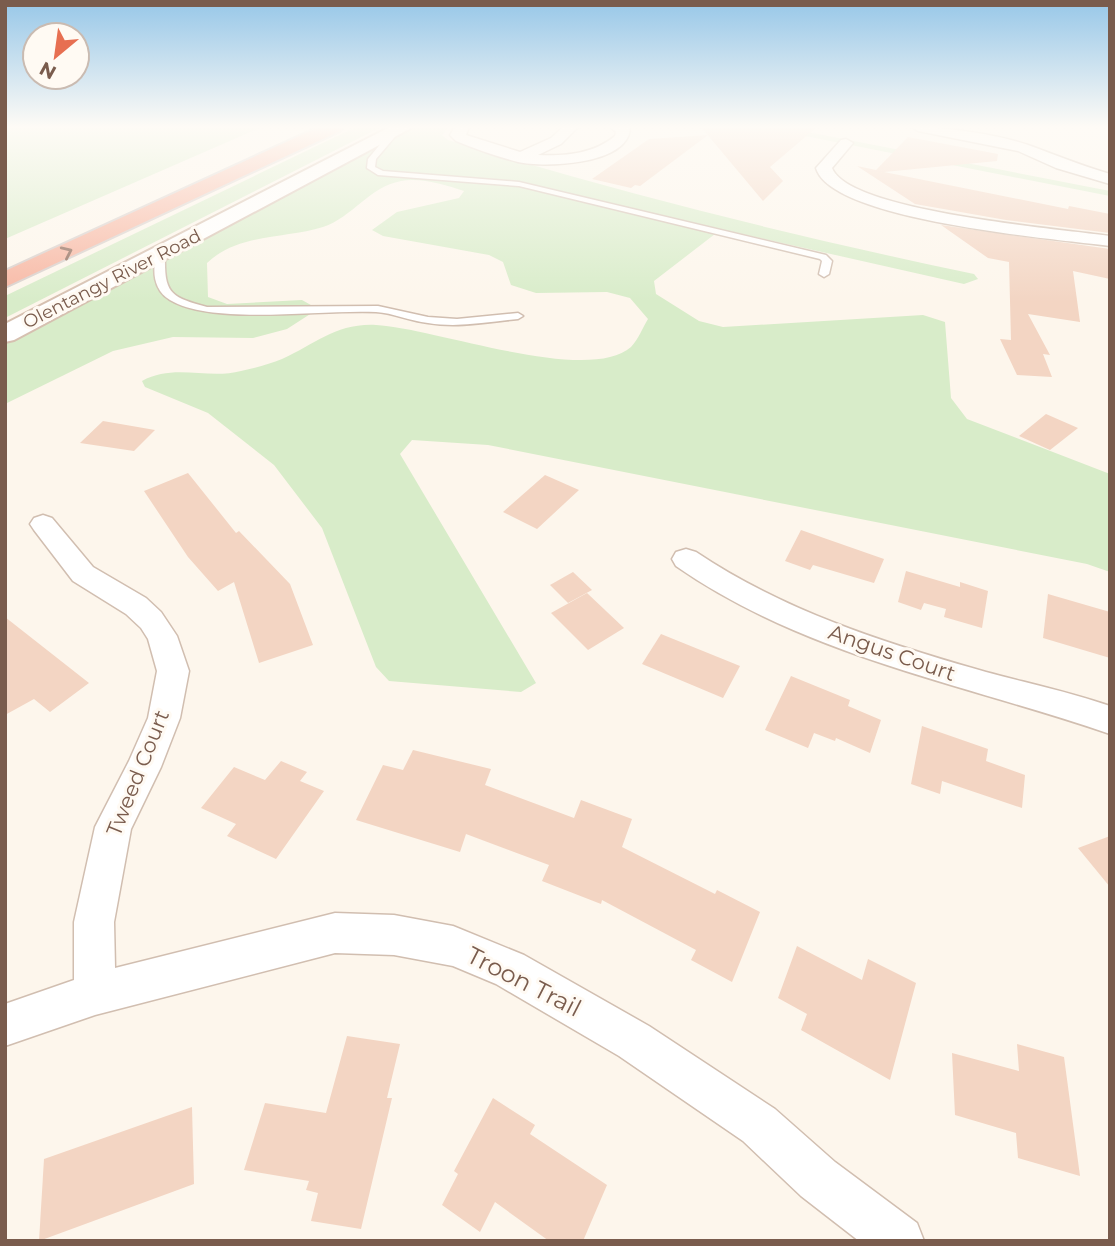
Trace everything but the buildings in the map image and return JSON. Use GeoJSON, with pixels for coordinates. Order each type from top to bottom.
{"type":"FeatureCollection","features":[{"type":"Feature","properties":{"kind":"highway"},"geometry":{"type":"LineString","coordinates":[[5,280],[209,185]]}},
{"type":"Feature","properties":{"kind":"main road","name":"Olentangy River Road"},"geometry":{"type":"LineString","coordinates":[[5,334],[292,185]]}},
{"type":"Feature","properties":{"kind":"street"},"geometry":{"type":"LineString","coordinates":[[839,185],[863,197],[914,211],[1110,241]]}},
{"type":"Feature","properties":{"kind":"street","name":"Tweed Court"},"geometry":{"type":"LineString","coordinates":[[43,524],[83,574],[136,606],[151,620],[162,636],[173,671],[164,718],[144,767],[113,827],[94,922],[94,994]]}},
{"type":"Feature","properties":{"kind":"street","name":"Angus Court"},"geometry":{"type":"LineString","coordinates":[[686,559],[736,591],[792,617],[875,649],[974,681],[1062,703],[1110,720]]}},
{"type":"Feature","properties":{"kind":"street","name":"Troon Trail"},"geometry":{"type":"LineString","coordinates":[[5,1025],[94,994],[335,933],[394,935],[453,946],[510,969],[634,1041],[759,1125],[818,1179],[899,1241]]}},
{"type":"Feature","properties":{"kind":"lane"},"geometry":{"type":"LineString","coordinates":[[524,185],[823,257],[827,261],[824,274]]}},
{"type":"Feature","properties":{"kind":"lane"},"geometry":{"type":"LineString","coordinates":[[160,255],[161,284],[167,293],[207,310],[378,309],[428,320],[457,322],[517,316]]}},
{"type":"Feature","properties":{"kind":"green space"},"geometry":{"type":"Polygon","coordinates":[[[5,185],[129,185],[5,239],[5,185]]]}},
{"type":"Feature","properties":{"kind":"green space"},"geometry":{"type":"Polygon","coordinates":[[[235,185],[267,185],[5,318],[5,296],[235,185]]]}},
{"type":"Feature","properties":{"kind":"green space"},"geometry":{"type":"Polygon","coordinates":[[[302,185],[388,185],[323,227],[233,246],[207,263],[208,297],[227,304],[302,300],[318,309],[287,329],[253,338],[173,337],[113,351],[5,404],[5,340],[64,310],[73,309],[302,185]]]}},
{"type":"Feature","properties":{"kind":"green space"},"geometry":{"type":"Polygon","coordinates":[[[446,185],[604,185],[841,245],[974,274],[978,279],[964,284],[729,231],[715,234],[654,281],[656,294],[699,321],[723,327],[923,315],[945,322],[951,398],[967,419],[1110,474],[1110,572],[1087,564],[488,445],[412,440],[400,454],[536,683],[521,692],[389,681],[376,667],[322,528],[274,465],[208,413],[145,387],[142,381],[166,373],[216,374],[252,369],[282,359],[338,331],[362,325],[402,328],[547,358],[581,360],[610,357],[634,344],[648,319],[630,298],[607,292],[536,293],[511,285],[503,262],[489,255],[383,236],[372,230],[397,212],[459,198],[464,191],[446,185]]]}},
{"type":"Feature","properties":{"kind":"green space"},"geometry":{"type":"Polygon","coordinates":[[[1055,185],[1080,185],[1110,191],[1110,196],[1055,185]]]}}]}
